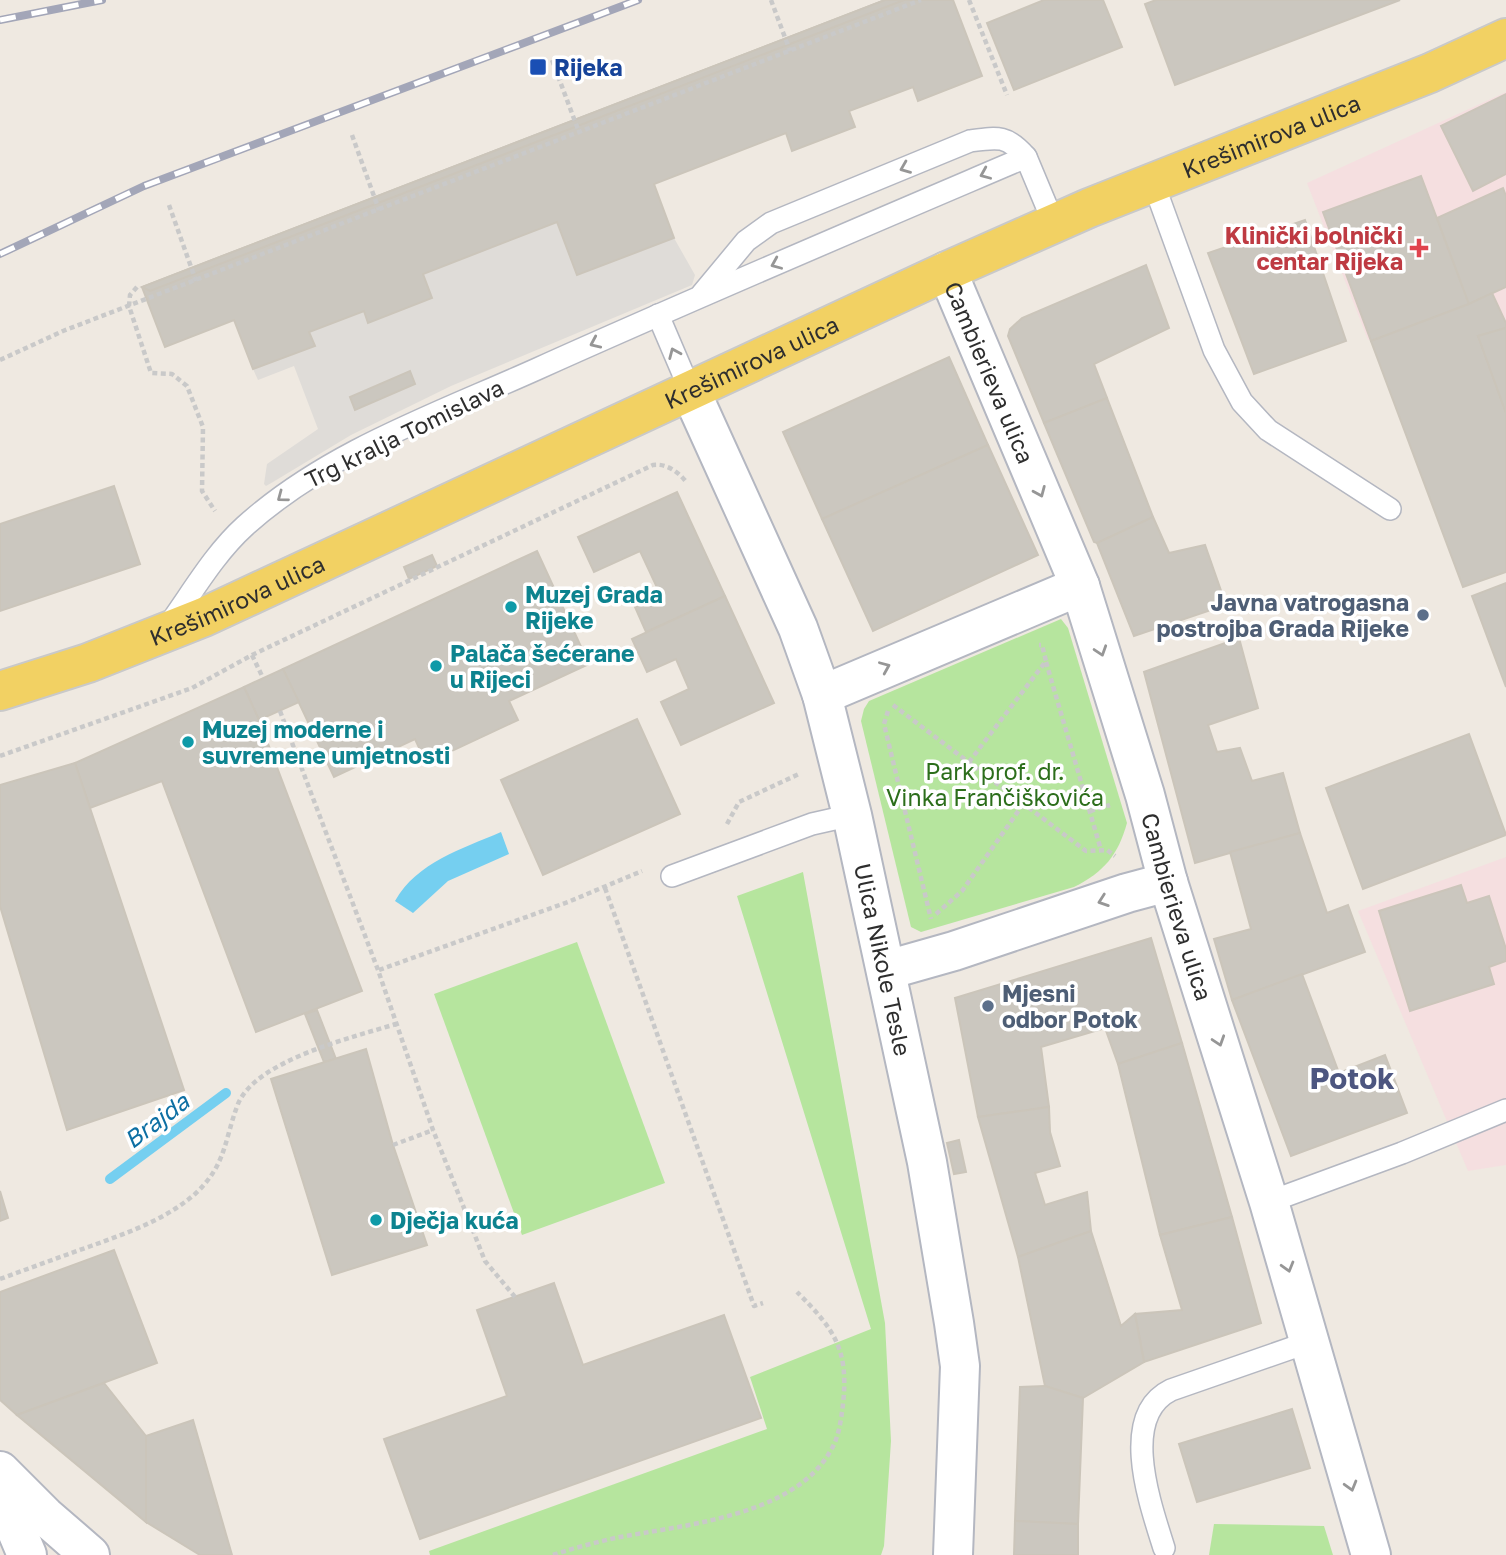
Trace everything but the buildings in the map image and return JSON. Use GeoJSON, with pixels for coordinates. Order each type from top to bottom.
{"type":"FeatureCollection","features":[{"type":"Feature","properties":{"kind":"main road","name":"Krešimirova ulica"},"geometry":{"type":"LineString","coordinates":[[0,691],[88,663],[204,617],[947,271],[1153,182],[1430,73],[1506,38]]}},
{"type":"Feature","properties":{"kind":"street","name":"Cambierieva ulica"},"geometry":{"type":"LineString","coordinates":[[947,271],[1080,586],[1145,795],[1168,882],[1269,1202],[1371,1555]]}},
{"type":"Feature","properties":{"kind":"street","name":"Ulica Nikole Tesle"},"geometry":{"type":"LineString","coordinates":[[690,390],[798,628],[822,695],[887,970],[927,1162],[960,1366],[953,1555]]}},
{"type":"Feature","properties":{"kind":"street"},"geometry":{"type":"LineString","coordinates":[[822,695],[1080,586]]}},
{"type":"Feature","properties":{"kind":"street"},"geometry":{"type":"LineString","coordinates":[[887,970],[1168,882]]}},
{"type":"Feature","properties":{"kind":"street"},"geometry":{"type":"LineString","coordinates":[[0,1471],[84,1552]]}},
{"type":"Feature","properties":{"kind":"street"},"geometry":{"type":"LineString","coordinates":[[0,1491],[27,1555]]}},
{"type":"Feature","properties":{"kind":"lane"},"geometry":{"type":"LineString","coordinates":[[701,296],[746,241],[771,223],[971,141],[1006,139],[1021,151],[1054,224]]}},
{"type":"Feature","properties":{"kind":"lane","name":"Trg kralja Tomislava"},"geometry":{"type":"LineString","coordinates":[[163,634],[219,554],[243,528],[300,483],[337,461],[1021,151]]}},
{"type":"Feature","properties":{"kind":"lane"},"geometry":{"type":"LineString","coordinates":[[1153,182],[1214,350],[1242,402],[1268,430],[1390,509]]}},
{"type":"Feature","properties":{"kind":"lane"},"geometry":{"type":"LineString","coordinates":[[658,315],[690,390]]}},
{"type":"Feature","properties":{"kind":"lane"},"geometry":{"type":"LineString","coordinates":[[672,876],[812,824],[852,815]]}},
{"type":"Feature","properties":{"kind":"lane"},"geometry":{"type":"LineString","coordinates":[[1269,1202],[1402,1153],[1506,1110]]}},
{"type":"Feature","properties":{"kind":"lane"},"geometry":{"type":"LineString","coordinates":[[1164,1548],[1143,1470],[1145,1427],[1153,1403],[1171,1390],[1309,1342]]}},
{"type":"Feature","properties":{"kind":"path"},"geometry":{"type":"LineString","coordinates":[[771,0],[790,51]]}},
{"type":"Feature","properties":{"kind":"path"},"geometry":{"type":"LineString","coordinates":[[0,360],[63,331],[921,0]]}},
{"type":"Feature","properties":{"kind":"path"},"geometry":{"type":"LineString","coordinates":[[969,0],[1007,95]]}},
{"type":"Feature","properties":{"kind":"path"},"geometry":{"type":"LineString","coordinates":[[552,60],[579,132]]}},
{"type":"Feature","properties":{"kind":"path"},"geometry":{"type":"LineString","coordinates":[[352,135],[379,210]]}},
{"type":"Feature","properties":{"kind":"path"},"geometry":{"type":"LineString","coordinates":[[169,205],[196,281]]}},
{"type":"Feature","properties":{"kind":"path"},"geometry":{"type":"LineString","coordinates":[[137,288],[130,295],[128,306],[151,373],[172,374],[187,386],[204,427],[202,491],[215,511]]}},
{"type":"Feature","properties":{"kind":"path"},"geometry":{"type":"LineString","coordinates":[[0,756],[192,688],[252,655],[653,465],[670,468],[683,477],[694,492]]}},
{"type":"Feature","properties":{"kind":"path"},"geometry":{"type":"LineString","coordinates":[[1030,645],[1042,645],[1101,850]]}},
{"type":"Feature","properties":{"kind":"path"},"geometry":{"type":"LineString","coordinates":[[252,655],[263,678]]}},
{"type":"Feature","properties":{"kind":"path"},"geometry":{"type":"LineString","coordinates":[[969,762],[1046,661]]}},
{"type":"Feature","properties":{"kind":"path"},"geometry":{"type":"LineString","coordinates":[[888,697],[894,706],[1086,851],[1107,850],[1115,856]]}},
{"type":"Feature","properties":{"kind":"path"},"geometry":{"type":"LineString","coordinates":[[906,700],[886,713],[884,724],[931,919]]}},
{"type":"Feature","properties":{"kind":"path"},"geometry":{"type":"LineString","coordinates":[[279,711],[379,970],[433,1130],[485,1261],[515,1297]]}},
{"type":"Feature","properties":{"kind":"path"},"geometry":{"type":"LineString","coordinates":[[726,825],[739,802],[801,773]]}},
{"type":"Feature","properties":{"kind":"path"},"geometry":{"type":"LineString","coordinates":[[928,926],[931,919],[962,891],[1024,803]]}},
{"type":"Feature","properties":{"kind":"path"},"geometry":{"type":"LineString","coordinates":[[379,970],[605,888],[643,871]]}},
{"type":"Feature","properties":{"kind":"path"},"geometry":{"type":"LineString","coordinates":[[605,888],[754,1306],[763,1303]]}},
{"type":"Feature","properties":{"kind":"path"},"geometry":{"type":"LineString","coordinates":[[0,1279],[128,1233],[152,1223],[176,1208],[196,1193],[212,1175],[226,1147],[239,1101],[251,1084],[269,1071],[299,1056],[396,1024]]}},
{"type":"Feature","properties":{"kind":"path"},"geometry":{"type":"LineString","coordinates":[[393,1145],[433,1130]]}},
{"type":"Feature","properties":{"kind":"path"},"geometry":{"type":"LineString","coordinates":[[553,1555],[615,1538],[736,1513],[790,1491],[817,1469],[831,1450],[839,1429],[844,1371],[838,1342],[828,1324],[797,1292]]}},
{"type":"Feature","properties":{"kind":"shaded area","name":"Klinički bolnički centar Rijeka"},"geometry":{"type":"Polygon","coordinates":[[[1506,92],[1506,385],[1477,313],[1368,340],[1307,183],[1506,92]]]}},
{"type":"Feature","properties":{"kind":"shaded area"},"geometry":{"type":"Polygon","coordinates":[[[557,222],[577,275],[674,238],[695,275],[692,285],[451,386],[351,435],[266,486],[264,484],[267,464],[318,429],[294,366],[258,380],[253,369],[314,346],[309,332],[364,311],[368,323],[431,298],[423,274],[557,222]]]}},
{"type":"Feature","properties":{"kind":"shaded area"},"geometry":{"type":"Polygon","coordinates":[[[1506,857],[1506,1165],[1468,1171],[1358,911],[1506,857]]]}},
{"type":"Feature","properties":{"kind":"green space","name":"Park prof. dr. Vinka Frančiškovića"},"geometry":{"type":"Polygon","coordinates":[[[1061,619],[1068,628],[1127,823],[1119,844],[1102,869],[1074,887],[921,932],[911,927],[861,721],[864,709],[869,701],[1061,619]]]}},
{"type":"Feature","properties":{"kind":"green space"},"geometry":{"type":"Polygon","coordinates":[[[803,872],[885,1323],[891,1441],[884,1546],[881,1555],[430,1555],[429,1551],[767,1429],[750,1377],[871,1329],[737,896],[803,872]]]}},
{"type":"Feature","properties":{"kind":"green space"},"geometry":{"type":"Polygon","coordinates":[[[577,942],[665,1183],[522,1235],[434,994],[577,942]]]}},
{"type":"Feature","properties":{"kind":"green space"},"geometry":{"type":"Polygon","coordinates":[[[1214,1524],[1324,1526],[1333,1555],[1209,1555],[1214,1524]]]}},
{"type":"Feature","properties":{"kind":"water"},"geometry":{"type":"Polygon","coordinates":[[[501,832],[509,854],[448,881],[413,913],[395,901],[415,876],[428,867],[456,851],[501,832]]]}},
{"type":"Feature","properties":{"kind":"waterway","name":"Brajda"},"geometry":{"type":"LineString","coordinates":[[110,1179],[226,1093]]}},
{"type":"Feature","properties":{"kind":"railway"},"geometry":{"type":"LineString","coordinates":[[0,20],[102,0]]}},
{"type":"Feature","properties":{"kind":"railway"},"geometry":{"type":"LineString","coordinates":[[0,254],[144,186],[638,0]]}},
{"type":"Feature","properties":{"kind":"place","name":"Rijeka"},"geometry":{"type":"Point","coordinates":[538,67]}},
{"type":"Feature","properties":{"kind":"place","name":"Klinički bolnički centar Rijeka"},"geometry":{"type":"Point","coordinates":[1419,248]}},
{"type":"Feature","properties":{"kind":"place","name":"Muzej Grada Rijeke"},"geometry":{"type":"Point","coordinates":[511,607]}},
{"type":"Feature","properties":{"kind":"place","name":"Javna vatrogasna postrojba Grada Rijeke"},"geometry":{"type":"Point","coordinates":[1423,615]}},
{"type":"Feature","properties":{"kind":"place","name":"Palača šećerane u Rijeci"},"geometry":{"type":"Point","coordinates":[436,666]}},
{"type":"Feature","properties":{"kind":"place","name":"Muzej moderne i suvremene umjetnosti"},"geometry":{"type":"Point","coordinates":[188,742]}},
{"type":"Feature","properties":{"kind":"place","name":"Mjesni odbor Potok"},"geometry":{"type":"Point","coordinates":[988,1006]}},
{"type":"Feature","properties":{"kind":"place","name":"Dječja kuća"},"geometry":{"type":"Point","coordinates":[376,1220]}},
{"type":"Feature","properties":{"kind":"district","name":"Potok"},"geometry":{"type":"Point","coordinates":[1352,1078]}}]}
